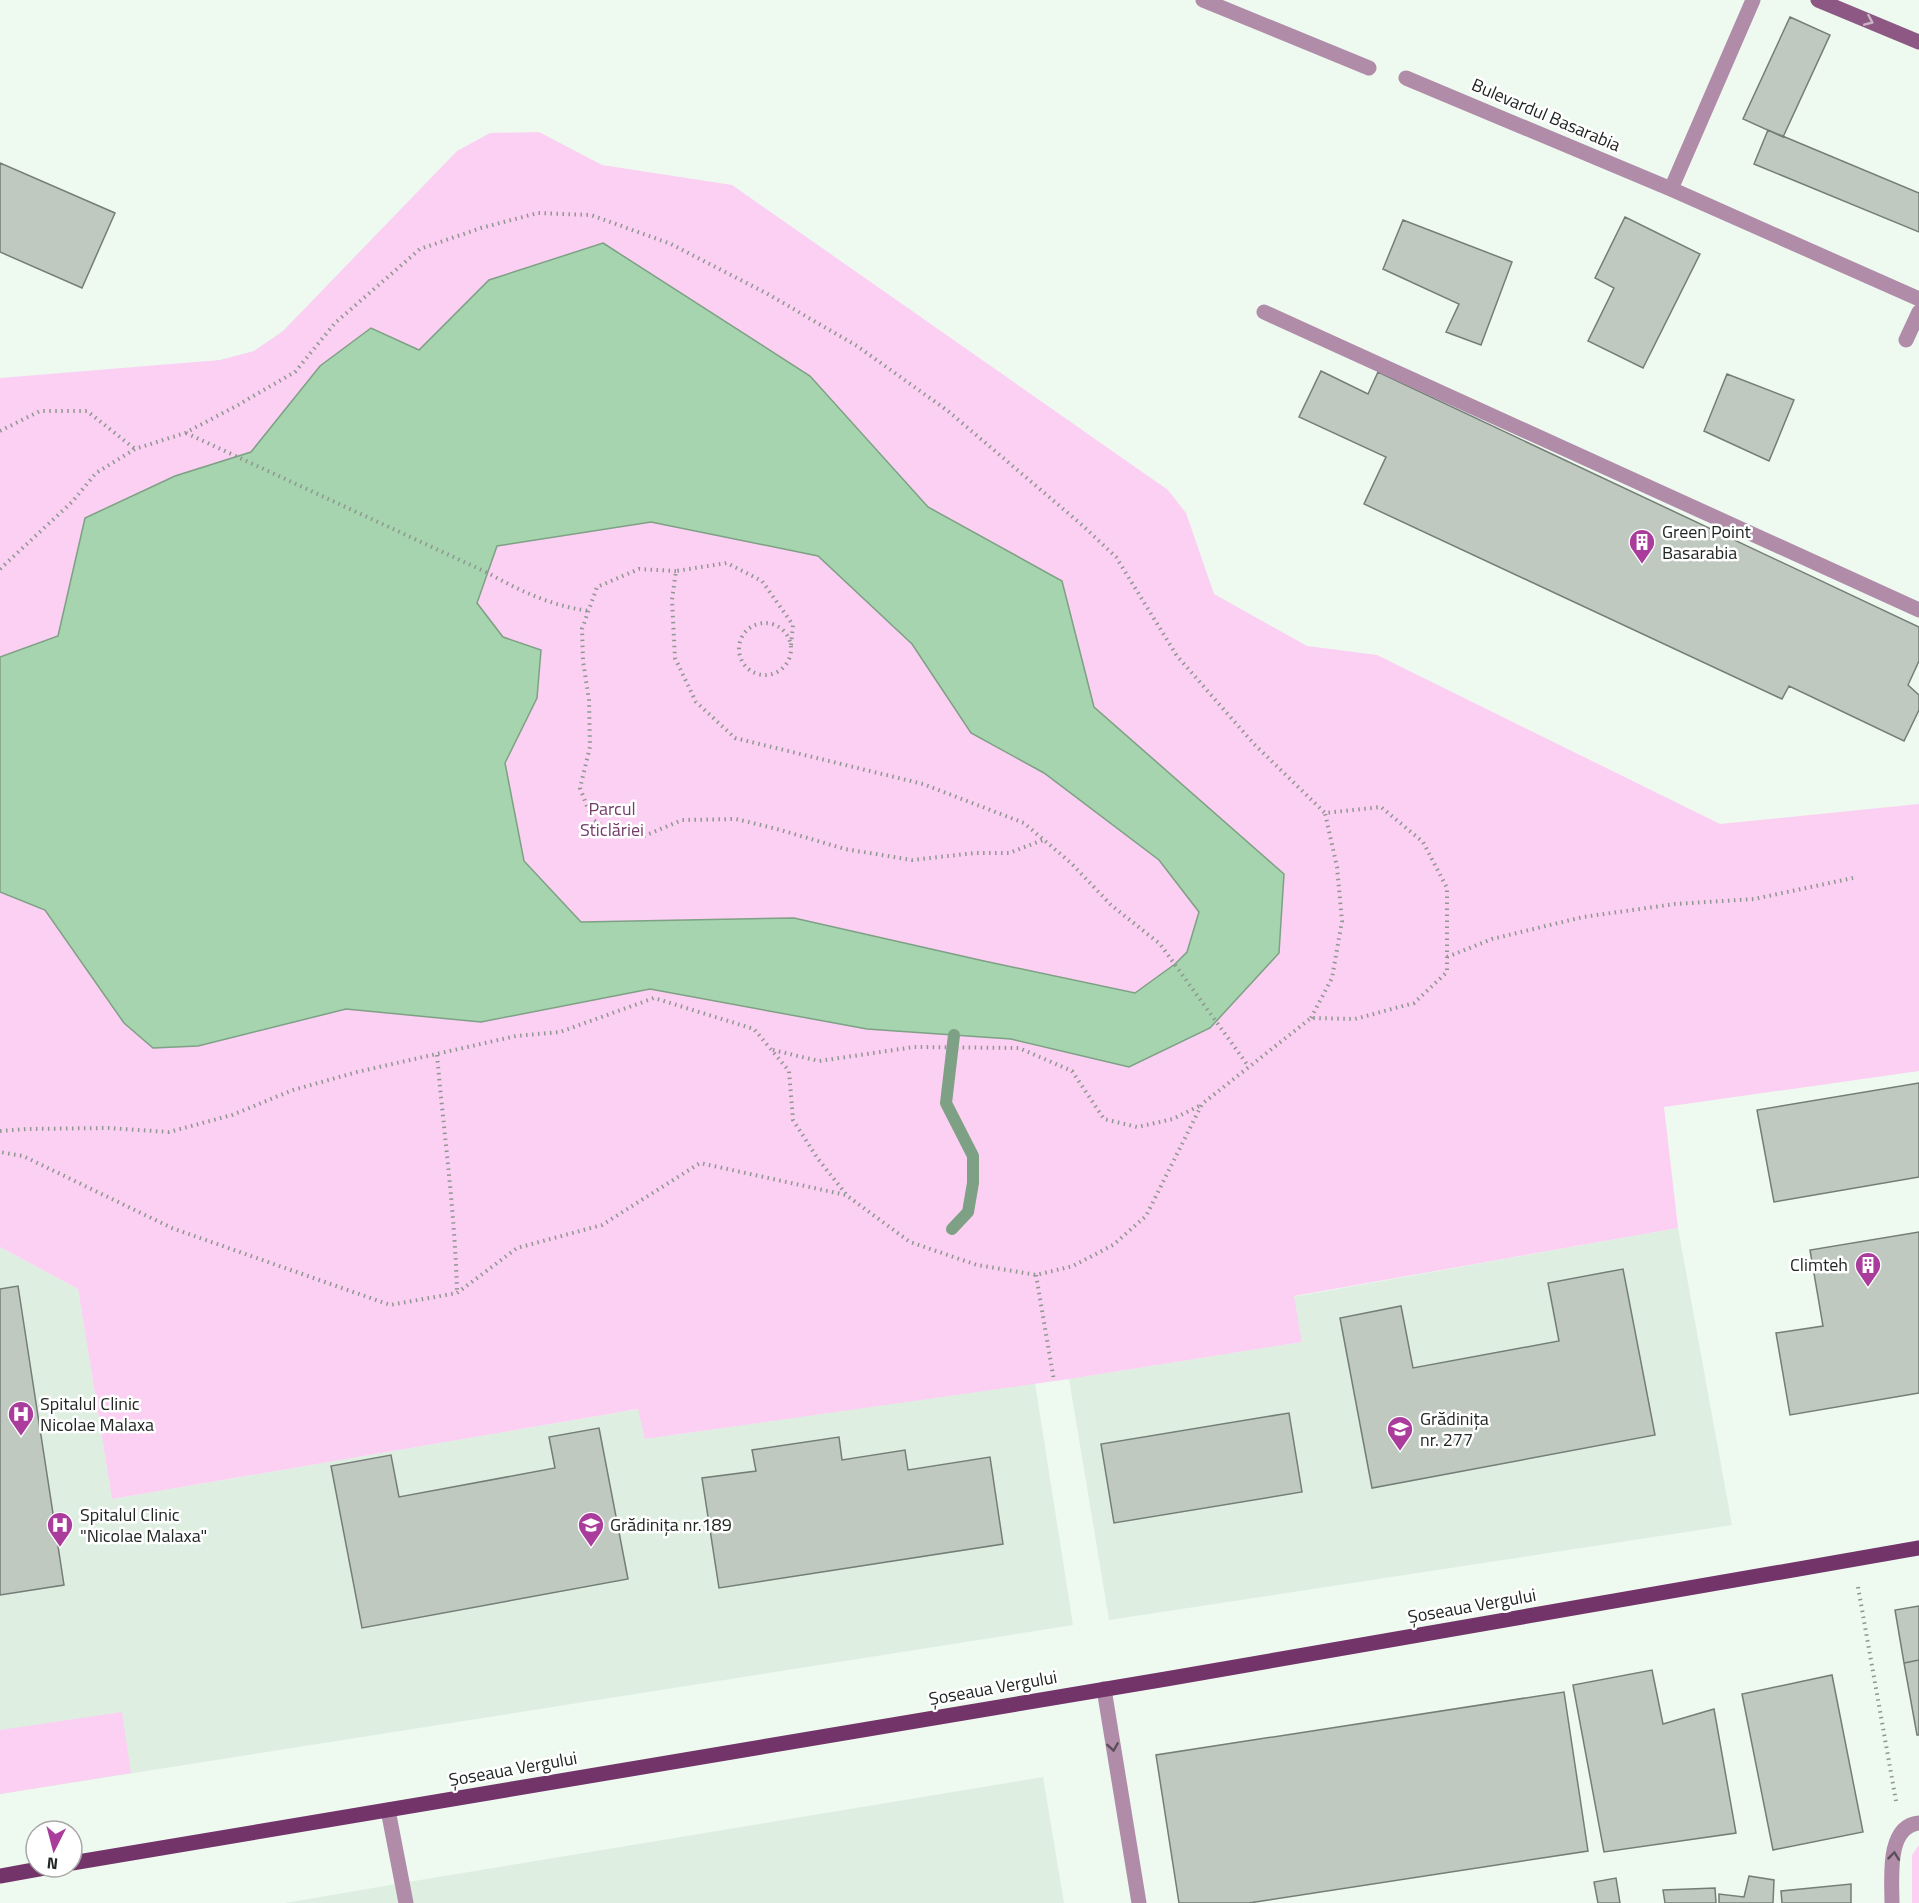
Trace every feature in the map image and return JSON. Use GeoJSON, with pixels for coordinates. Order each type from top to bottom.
{"type":"FeatureCollection","features":[{"type":"Feature","properties":{"kind":"main road"},"geometry":{"type":"LineString","coordinates":[[1818,0],[1919,42]]}},
{"type":"Feature","properties":{"kind":"main road","name":"Șoseaua Vergului"},"geometry":{"type":"LineString","coordinates":[[84,1861],[1104,1689],[1919,1548]]}},
{"type":"Feature","properties":{"kind":"main road"},"geometry":{"type":"LineString","coordinates":[[0,1875],[24,1871]]}},
{"type":"Feature","properties":{"kind":"street"},"geometry":{"type":"LineString","coordinates":[[1203,0],[1369,68]]}},
{"type":"Feature","properties":{"kind":"street"},"geometry":{"type":"LineString","coordinates":[[1671,189],[1753,0]]}},
{"type":"Feature","properties":{"kind":"street","name":"Bulevardul Basarabia"},"geometry":{"type":"LineString","coordinates":[[1406,78],[1671,189],[1919,299]]}},
{"type":"Feature","properties":{"kind":"street"},"geometry":{"type":"LineString","coordinates":[[1264,312],[1919,610]]}},
{"type":"Feature","properties":{"kind":"street"},"geometry":{"type":"LineString","coordinates":[[1906,340],[1919,312]]}},
{"type":"Feature","properties":{"kind":"street"},"geometry":{"type":"LineString","coordinates":[[1104,1689],[1138,1903]]}},
{"type":"Feature","properties":{"kind":"street"},"geometry":{"type":"LineString","coordinates":[[388,1809],[406,1903]]}},
{"type":"Feature","properties":{"kind":"street"},"geometry":{"type":"LineString","coordinates":[[1892,1903],[1895,1843],[1901,1830],[1913,1823],[1919,1823]]}},
{"type":"Feature","properties":{"kind":"path"},"geometry":{"type":"LineString","coordinates":[[0,569],[72,502],[96,473],[135,449],[185,433],[295,372],[335,323],[420,249],[481,228],[538,213],[591,215],[671,244],[766,294],[857,346],[948,411],[1082,525],[1116,557],[1177,656],[1254,744],[1324,813],[1337,867],[1342,921],[1332,978],[1311,1018],[1202,1104],[1173,1119],[1137,1127],[1104,1119],[1072,1071],[1019,1048],[914,1047],[819,1060],[771,1049]]}},
{"type":"Feature","properties":{"kind":"path"},"geometry":{"type":"LineString","coordinates":[[0,431],[40,411],[87,411],[135,449]]}},
{"type":"Feature","properties":{"kind":"path"},"geometry":{"type":"LineString","coordinates":[[185,433],[488,573],[523,592],[569,608],[589,611]]}},
{"type":"Feature","properties":{"kind":"path"},"geometry":{"type":"LineString","coordinates":[[791,645],[783,629],[767,623],[759,623],[750,627],[740,640],[738,649],[740,658],[750,671],[759,675],[767,675],[783,668],[788,661],[791,645],[793,625],[762,581],[727,563],[676,571],[639,569],[597,587],[582,629],[583,661],[589,700],[590,747],[580,788],[592,819],[618,836],[644,836],[682,820],[736,819],[845,849],[912,860],[1009,852],[1044,840]]}},
{"type":"Feature","properties":{"kind":"path"},"geometry":{"type":"LineString","coordinates":[[676,571],[672,600],[675,658],[696,702],[735,738],[923,784],[1024,823],[1071,862],[1111,905],[1160,944],[1250,1067]]}},
{"type":"Feature","properties":{"kind":"path"},"geometry":{"type":"LineString","coordinates":[[1311,1018],[1355,1018],[1414,1003],[1447,972],[1447,888],[1423,842],[1381,807],[1324,813]]}},
{"type":"Feature","properties":{"kind":"path"},"geometry":{"type":"LineString","coordinates":[[1447,957],[1492,939],[1583,917],[1675,904],[1754,899],[1853,878]]}},
{"type":"Feature","properties":{"kind":"path"},"geometry":{"type":"LineString","coordinates":[[0,1131],[108,1128],[169,1132],[232,1115],[293,1090],[357,1072],[516,1036],[560,1032],[654,998],[754,1029],[789,1071],[793,1120],[818,1160],[846,1194],[910,1242],[977,1265],[1036,1275],[1073,1266],[1113,1245],[1146,1216],[1202,1104]]}},
{"type":"Feature","properties":{"kind":"path"},"geometry":{"type":"LineString","coordinates":[[437,1054],[447,1170],[456,1234],[457,1293]]}},
{"type":"Feature","properties":{"kind":"path"},"geometry":{"type":"LineString","coordinates":[[0,1152],[22,1156],[172,1228],[390,1305],[457,1293],[518,1248],[602,1225],[700,1163],[846,1194]]}},
{"type":"Feature","properties":{"kind":"path"},"geometry":{"type":"LineString","coordinates":[[1036,1275],[1054,1381]]}},
{"type":"Feature","properties":{"kind":"path"},"geometry":{"type":"LineString","coordinates":[[1854,1560],[1901,1830]]}},
{"type":"Feature","properties":{"kind":"shaded area"},"geometry":{"type":"Polygon","coordinates":[[[603,243],[810,376],[928,507],[1062,581],[1094,707],[1284,874],[1279,953],[1210,1028],[1129,1067],[1011,1039],[867,1029],[650,989],[481,1022],[346,1009],[198,1046],[153,1048],[124,1023],[45,910],[0,892],[0,657],[58,636],[85,518],[175,476],[251,452],[320,366],[371,328],[419,350],[489,280],[603,243]],[[651,522],[497,546],[477,603],[503,637],[541,650],[537,698],[505,763],[524,861],[581,922],[794,918],[1135,993],[1175,964],[1187,952],[1199,912],[1159,860],[1044,773],[971,733],[912,644],[818,556],[651,522]]]}},
{"type":"Feature","properties":{"kind":"shaded area","name":"Grădinița nr. 277"},"geometry":{"type":"Polygon","coordinates":[[[1678,1228],[1732,1525],[1109,1620],[1069,1379],[1302,1342],[1293,1297],[1678,1228]]]}},
{"type":"Feature","properties":{"kind":"shaded area","name":"Grădinița nr.189"},"geometry":{"type":"Polygon","coordinates":[[[0,1247],[78,1289],[112,1499],[639,1409],[646,1439],[1035,1383],[1073,1625],[0,1794],[0,1247]]]}},
{"type":"Feature","properties":{"kind":"shaded area"},"geometry":{"type":"Polygon","coordinates":[[[1043,1777],[1064,1903],[285,1903],[402,1883],[1043,1777]]]}},
{"type":"Feature","properties":{"kind":"green space","name":"Parcul Sticlăriei"},"geometry":{"type":"Polygon","coordinates":[[[539,132],[602,165],[732,185],[1168,490],[1186,513],[1214,594],[1307,646],[1377,655],[1720,824],[1919,804],[1919,1071],[1664,1107],[1678,1228],[1294,1296],[1302,1342],[1069,1379],[645,1439],[638,1409],[112,1499],[78,1289],[0,1247],[0,378],[220,360],[254,351],[283,331],[457,151],[490,133],[539,132]]]}},
{"type":"Feature","properties":{"kind":"green space"},"geometry":{"type":"Polygon","coordinates":[[[122,1712],[131,1773],[0,1794],[0,1730],[122,1712]]]}},
{"type":"Feature","properties":{"kind":"green space"},"geometry":{"type":"Polygon","coordinates":[[[1919,1845],[1919,1903],[1912,1903],[1912,1855],[1919,1845]]]}},
{"type":"Feature","properties":{"kind":"building"},"geometry":{"type":"Polygon","coordinates":[[[1790,17],[1830,35],[1783,137],[1743,119],[1790,17]]]}},
{"type":"Feature","properties":{"kind":"building"},"geometry":{"type":"Polygon","coordinates":[[[1768,130],[1919,193],[1919,232],[1754,164],[1768,130]]]}},
{"type":"Feature","properties":{"kind":"building"},"geometry":{"type":"Polygon","coordinates":[[[0,163],[115,213],[82,288],[0,252],[0,163]]]}},
{"type":"Feature","properties":{"kind":"building"},"geometry":{"type":"Polygon","coordinates":[[[1625,217],[1700,254],[1643,368],[1588,341],[1614,288],[1595,278],[1625,217]]]}},
{"type":"Feature","properties":{"kind":"building"},"geometry":{"type":"Polygon","coordinates":[[[1403,220],[1512,262],[1481,345],[1446,332],[1459,304],[1383,269],[1403,220]]]}},
{"type":"Feature","properties":{"kind":"building","name":"Green Point Basarabia"},"geometry":{"type":"Polygon","coordinates":[[[1321,371],[1368,394],[1378,372],[1919,627],[1919,661],[1908,685],[1919,695],[1919,710],[1904,741],[1789,686],[1782,699],[1364,504],[1386,457],[1299,417],[1321,371]]]}},
{"type":"Feature","properties":{"kind":"building"},"geometry":{"type":"Polygon","coordinates":[[[1727,374],[1794,400],[1769,461],[1704,431],[1727,374]]]}},
{"type":"Feature","properties":{"kind":"building"},"geometry":{"type":"Polygon","coordinates":[[[1919,1083],[1919,1177],[1774,1202],[1757,1110],[1919,1083]]]}},
{"type":"Feature","properties":{"kind":"building","name":"Climteh"},"geometry":{"type":"Polygon","coordinates":[[[1919,1232],[1919,1393],[1790,1415],[1776,1333],[1823,1326],[1810,1250],[1919,1232]]]}},
{"type":"Feature","properties":{"kind":"building"},"geometry":{"type":"Polygon","coordinates":[[[1623,1269],[1655,1435],[1372,1488],[1340,1318],[1401,1306],[1413,1368],[1559,1341],[1548,1283],[1623,1269]]]}},
{"type":"Feature","properties":{"kind":"building","name":"Spitalul Clinic Nicolae Malaxa"},"geometry":{"type":"Polygon","coordinates":[[[18,1286],[64,1585],[0,1595],[0,1289],[18,1286]]]}},
{"type":"Feature","properties":{"kind":"building"},"geometry":{"type":"Polygon","coordinates":[[[1289,1413],[1302,1492],[1114,1523],[1101,1444],[1289,1413]]]}},
{"type":"Feature","properties":{"kind":"building"},"geometry":{"type":"Polygon","coordinates":[[[599,1428],[628,1579],[362,1628],[331,1466],[391,1455],[399,1497],[555,1468],[549,1437],[599,1428]]]}},
{"type":"Feature","properties":{"kind":"building"},"geometry":{"type":"Polygon","coordinates":[[[839,1437],[842,1460],[905,1450],[908,1470],[990,1457],[1003,1544],[719,1588],[702,1478],[756,1471],[752,1450],[839,1437]]]}},
{"type":"Feature","properties":{"kind":"building"},"geometry":{"type":"Polygon","coordinates":[[[1919,1606],[1919,1660],[1904,1663],[1895,1610],[1919,1606]]]}},
{"type":"Feature","properties":{"kind":"building"},"geometry":{"type":"Polygon","coordinates":[[[1919,1660],[1919,1735],[1917,1735],[1904,1663],[1919,1660]]]}},
{"type":"Feature","properties":{"kind":"building"},"geometry":{"type":"Polygon","coordinates":[[[1652,1670],[1663,1724],[1714,1709],[1736,1833],[1604,1852],[1573,1685],[1652,1670]]]}},
{"type":"Feature","properties":{"kind":"building"},"geometry":{"type":"Polygon","coordinates":[[[1832,1675],[1863,1832],[1773,1850],[1742,1694],[1832,1675]]]}},
{"type":"Feature","properties":{"kind":"building"},"geometry":{"type":"Polygon","coordinates":[[[1564,1692],[1588,1851],[1249,1903],[1179,1903],[1156,1755],[1564,1692]]]}},
{"type":"Feature","properties":{"kind":"building"},"geometry":{"type":"Polygon","coordinates":[[[1749,1876],[1774,1880],[1773,1903],[1719,1903],[1719,1894],[1744,1897],[1749,1876]]]}},
{"type":"Feature","properties":{"kind":"building"},"geometry":{"type":"Polygon","coordinates":[[[1616,1878],[1620,1903],[1598,1903],[1594,1882],[1616,1878]]]}},
{"type":"Feature","properties":{"kind":"building"},"geometry":{"type":"Polygon","coordinates":[[[1851,1884],[1851,1903],[1782,1903],[1781,1891],[1851,1884]]]}},
{"type":"Feature","properties":{"kind":"building"},"geometry":{"type":"Polygon","coordinates":[[[1715,1888],[1716,1903],[1665,1903],[1663,1890],[1715,1888]]]}},
{"type":"Feature","properties":{"kind":"waterway"},"geometry":{"type":"LineString","coordinates":[[952,1229],[968,1212],[973,1183],[973,1156],[946,1103],[954,1035]]}},
{"type":"Feature","properties":{"kind":"place","name":"Green Point Basarabia"},"geometry":{"type":"Point","coordinates":[1642,565]}},
{"type":"Feature","properties":{"kind":"place","name":"Climteh"},"geometry":{"type":"Point","coordinates":[1868,1288]}},
{"type":"Feature","properties":{"kind":"place","name":"Spitalul Clinic Nicolae Malaxa"},"geometry":{"type":"Point","coordinates":[21,1437]}},
{"type":"Feature","properties":{"kind":"place","name":"Grădinița nr. 277"},"geometry":{"type":"Point","coordinates":[1400,1452]}},
{"type":"Feature","properties":{"kind":"place","name":"Spitalul Clinic \"Nicolae Malaxa\""},"geometry":{"type":"Point","coordinates":[60,1548]}},
{"type":"Feature","properties":{"kind":"place","name":"Grădinița nr.189"},"geometry":{"type":"Point","coordinates":[591,1548]}}]}
